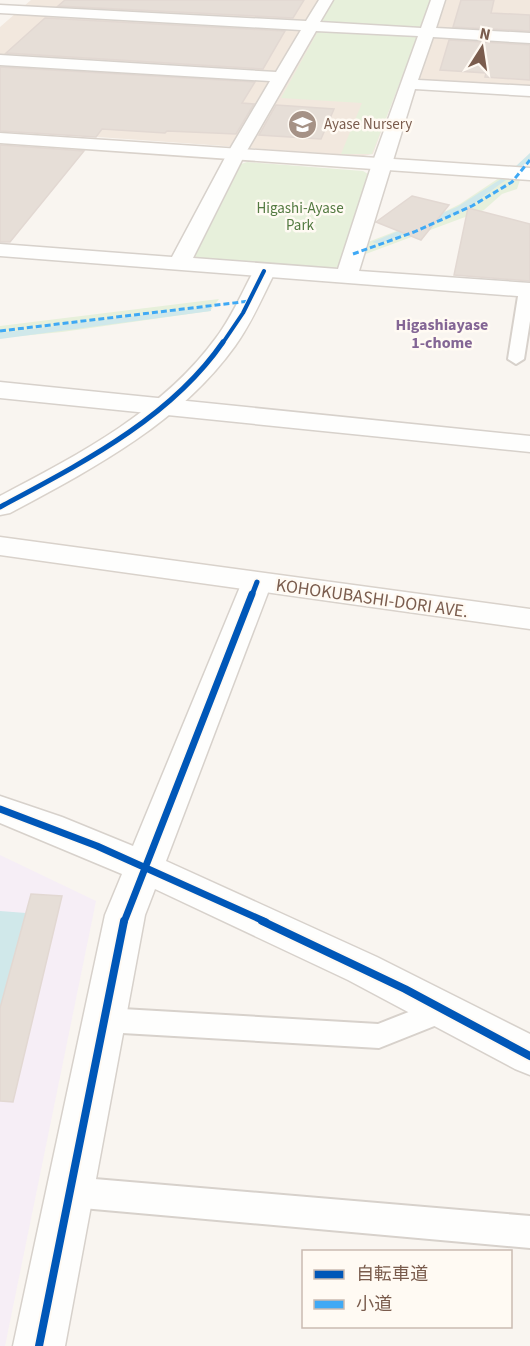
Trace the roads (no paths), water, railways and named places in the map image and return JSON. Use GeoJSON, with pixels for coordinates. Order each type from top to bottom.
{"type":"FeatureCollection","features":[{"type":"Feature","properties":{"kind":"street"},"geometry":{"type":"LineString","coordinates":[[178,264],[236,154],[326,0]]}},
{"type":"Feature","properties":{"kind":"street"},"geometry":{"type":"LineString","coordinates":[[346,277],[381,164],[438,0]]}},
{"type":"Feature","properties":{"kind":"street"},"geometry":{"type":"LineString","coordinates":[[8,9],[530,38]]}},
{"type":"Feature","properties":{"kind":"street"},"geometry":{"type":"LineString","coordinates":[[0,60],[283,77]]}},
{"type":"Feature","properties":{"kind":"street"},"geometry":{"type":"LineString","coordinates":[[410,84],[530,91]]}},
{"type":"Feature","properties":{"kind":"street"},"geometry":{"type":"LineString","coordinates":[[0,138],[530,174]]}},
{"type":"Feature","properties":{"kind":"street"},"geometry":{"type":"LineString","coordinates":[[0,250],[264,273],[528,290]]}},
{"type":"Feature","properties":{"kind":"street"},"geometry":{"type":"LineString","coordinates":[[0,507],[101,450],[163,406],[192,380],[225,342],[264,273]]}},
{"type":"Feature","properties":{"kind":"street"},"geometry":{"type":"LineString","coordinates":[[0,390],[530,444]]}},
{"type":"Feature","properties":{"kind":"street","name":"KOHOKUBASHI-DORI AVE."},"geometry":{"type":"LineString","coordinates":[[0,546],[530,620]]}},
{"type":"Feature","properties":{"kind":"street"},"geometry":{"type":"LineString","coordinates":[[39,1346],[125,915],[257,582]]}},
{"type":"Feature","properties":{"kind":"street"},"geometry":{"type":"LineString","coordinates":[[0,809],[52,826],[289,932],[447,1009],[530,1056]]}},
{"type":"Feature","properties":{"kind":"lane"},"geometry":{"type":"LineString","coordinates":[[516,359],[528,290]]}},
{"type":"Feature","properties":{"kind":"lane"},"geometry":{"type":"LineString","coordinates":[[105,1020],[379,1036],[447,1009]]}},
{"type":"Feature","properties":{"kind":"lane"},"geometry":{"type":"LineString","coordinates":[[71,1192],[530,1232]]}},
{"type":"Feature","properties":{"kind":"water"},"geometry":{"type":"Polygon","coordinates":[[[0,911],[26,913],[0,1008],[0,911]]]}},
{"type":"Feature","properties":{"kind":"waterway"},"geometry":{"type":"LineString","coordinates":[[518,167],[530,155]]}},
{"type":"Feature","properties":{"kind":"waterway"},"geometry":{"type":"LineString","coordinates":[[376,242],[460,209],[503,180]]}},
{"type":"Feature","properties":{"kind":"waterway"},"geometry":{"type":"LineString","coordinates":[[0,336],[208,309]]}},
{"type":"Feature","properties":{"kind":"place","name":"Ayase Nursery"},"geometry":{"type":"Point","coordinates":[303,124]}},
{"type":"Feature","properties":{"kind":"district","name":"Higashiayase 1-chome"},"geometry":{"type":"Point","coordinates":[442,333]}},
{"type":"Feature","properties":{"kind":"park label","name":"Higashi-Ayase Park"},"geometry":{"type":"Point","coordinates":[300,216]}}]}
